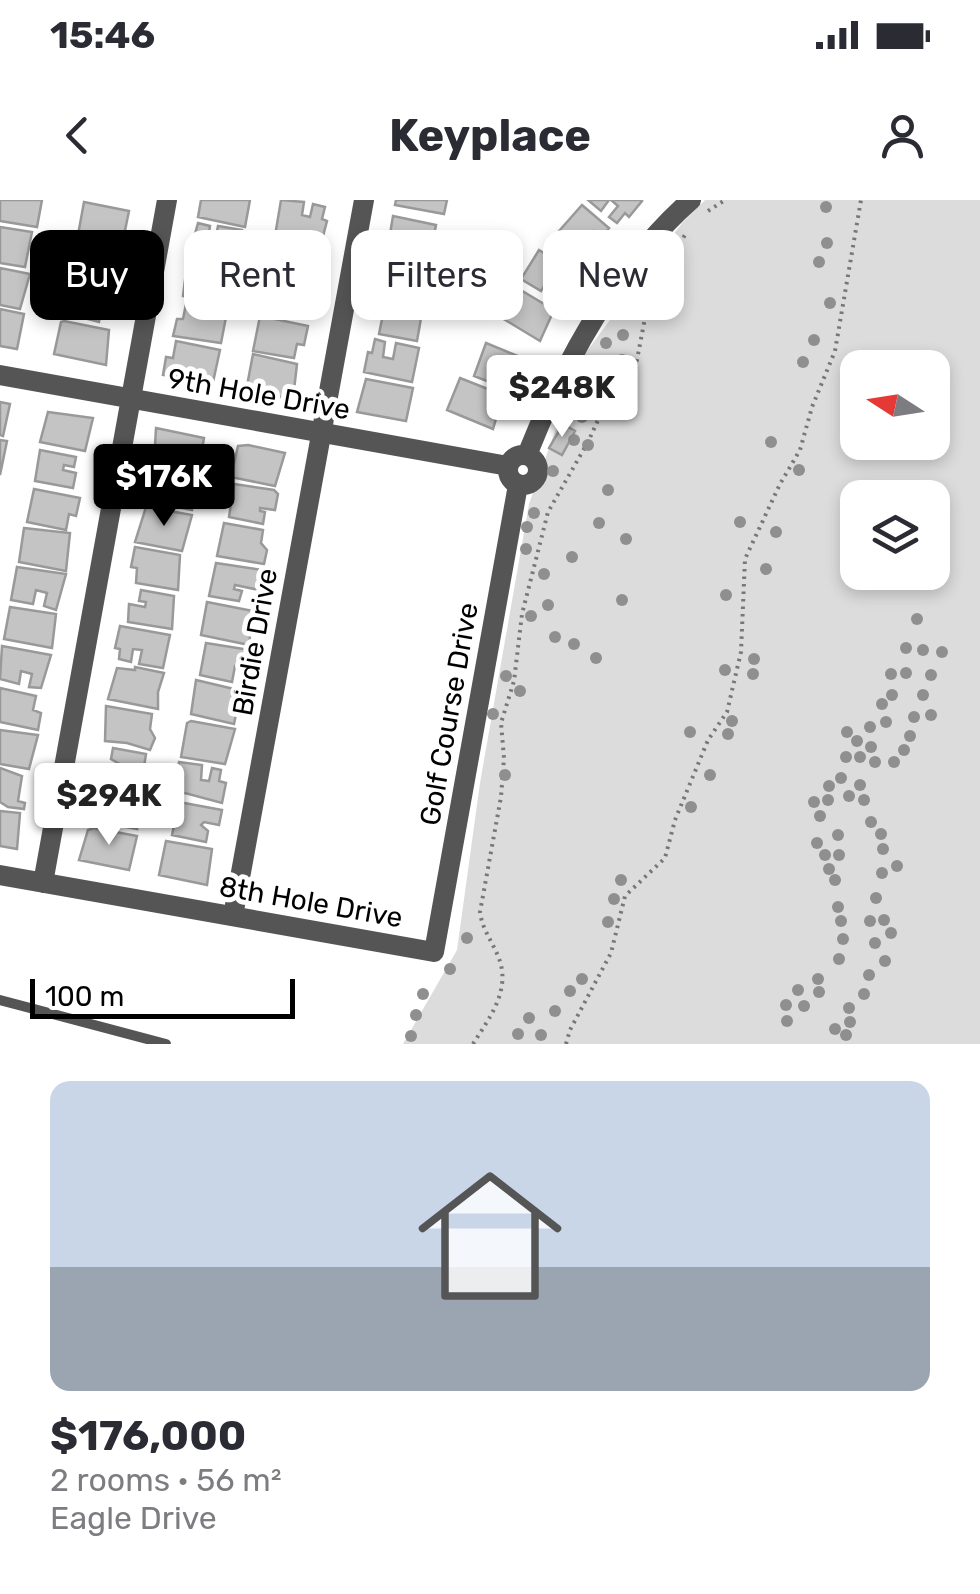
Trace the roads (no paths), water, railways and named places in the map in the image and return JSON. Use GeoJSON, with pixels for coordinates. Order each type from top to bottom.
{"type":"FeatureCollection","features":[{"type":"Feature","properties":{"kind":"street"},"geometry":{"type":"LineString","coordinates":[[43,883],[167,200]]}},
{"type":"Feature","properties":{"kind":"street","name":"Birdie Drive"},"geometry":{"type":"LineString","coordinates":[[233,916],[364,200]]}},
{"type":"Feature","properties":{"kind":"street","name":"Golf Course Drive"},"geometry":{"type":"LineString","coordinates":[[434,952],[518,469],[562,375],[604,302],[665,223],[696,209]]}},
{"type":"Feature","properties":{"kind":"street","name":"9th Hole Drive"},"geometry":{"type":"LineString","coordinates":[[0,376],[518,469]]}},
{"type":"Feature","properties":{"kind":"street","name":"8th Hole Drive"},"geometry":{"type":"LineString","coordinates":[[0,874],[434,952]]}},
{"type":"Feature","properties":{"kind":"lane"},"geometry":{"type":"LineString","coordinates":[[0,1000],[166,1044]]}}]}
